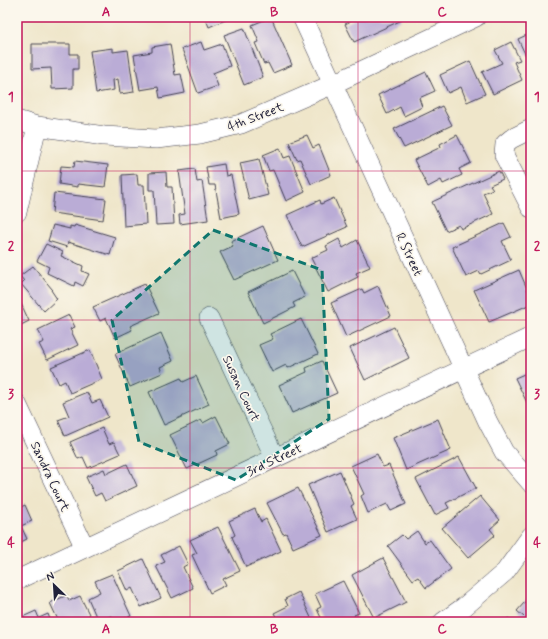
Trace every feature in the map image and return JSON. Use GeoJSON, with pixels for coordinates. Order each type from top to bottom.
{"type":"FeatureCollection","features":[{"type":"Feature","properties":{"kind":"street","name":"R Street"},"geometry":{"type":"LineString","coordinates":[[302,17],[488,422],[504,452],[531,483]]}},
{"type":"Feature","properties":{"kind":"street","name":"4th Street"},"geometry":{"type":"LineString","coordinates":[[17,120],[37,126],[104,136],[156,139],[200,134],[240,124],[333,84],[476,17]]}},
{"type":"Feature","properties":{"kind":"street"},"geometry":{"type":"LineString","coordinates":[[17,212],[37,126]]}},
{"type":"Feature","properties":{"kind":"street"},"geometry":{"type":"LineString","coordinates":[[531,129],[505,144],[504,155],[531,208]]}},
{"type":"Feature","properties":{"kind":"street","name":"Susan Court"},"geometry":{"type":"LineString","coordinates":[[209,318],[275,458]]}},
{"type":"Feature","properties":{"kind":"street","name":"3rd Street"},"geometry":{"type":"LineString","coordinates":[[17,580],[531,337]]}},
{"type":"Feature","properties":{"kind":"street","name":"Sandra Court"},"geometry":{"type":"LineString","coordinates":[[17,404],[85,548]]}},
{"type":"Feature","properties":{"kind":"street"},"geometry":{"type":"LineString","coordinates":[[443,622],[464,607],[505,572],[531,536]]}},
{"type":"Feature","properties":{"kind":"highlighted area"},"geometry":{"type":"Polygon","coordinates":[[[213,230],[322,270],[329,419],[236,480],[139,442],[112,320],[213,230]]]}},
{"type":"Feature","properties":{"kind":"building"},"geometry":{"type":"Polygon","coordinates":[[[205,17],[232,17],[209,27],[205,17]]]}},
{"type":"Feature","properties":{"kind":"building"},"geometry":{"type":"Polygon","coordinates":[[[271,17],[292,65],[273,73],[268,63],[264,64],[255,43],[259,42],[252,25],[271,17]]]}},
{"type":"Feature","properties":{"kind":"building"},"geometry":{"type":"Polygon","coordinates":[[[359,17],[400,17],[402,20],[354,42],[345,24],[359,17]]]}},
{"type":"Feature","properties":{"kind":"building"},"geometry":{"type":"Polygon","coordinates":[[[244,28],[263,77],[244,85],[224,35],[244,28]]]}},
{"type":"Feature","properties":{"kind":"building"},"geometry":{"type":"Polygon","coordinates":[[[531,33],[531,54],[526,56],[518,39],[531,33]]]}},
{"type":"Feature","properties":{"kind":"building"},"geometry":{"type":"Polygon","coordinates":[[[201,42],[204,50],[222,44],[230,66],[213,73],[218,86],[198,93],[182,49],[201,42]]]}},
{"type":"Feature","properties":{"kind":"building"},"geometry":{"type":"Polygon","coordinates":[[[511,42],[520,60],[514,62],[522,80],[493,94],[482,72],[502,63],[495,50],[511,42]]]}},
{"type":"Feature","properties":{"kind":"building"},"geometry":{"type":"Polygon","coordinates":[[[32,44],[70,44],[70,54],[78,54],[78,69],[73,69],[73,88],[52,89],[51,68],[32,69],[32,44]]]}},
{"type":"Feature","properties":{"kind":"building"},"geometry":{"type":"Polygon","coordinates":[[[170,44],[175,75],[181,74],[185,93],[160,98],[158,87],[140,90],[134,55],[152,52],[152,47],[170,44]]]}},
{"type":"Feature","properties":{"kind":"building"},"geometry":{"type":"Polygon","coordinates":[[[113,48],[113,52],[128,50],[134,92],[120,94],[118,79],[113,80],[114,90],[96,93],[90,51],[113,48]]]}},
{"type":"Feature","properties":{"kind":"building"},"geometry":{"type":"Polygon","coordinates":[[[470,61],[485,94],[467,102],[461,87],[448,93],[440,75],[470,61]]]}},
{"type":"Feature","properties":{"kind":"building"},"geometry":{"type":"Polygon","coordinates":[[[426,72],[435,91],[419,98],[422,107],[404,116],[400,107],[387,114],[378,95],[426,72]]]}},
{"type":"Feature","properties":{"kind":"building"},"geometry":{"type":"Polygon","coordinates":[[[442,106],[452,125],[404,148],[394,129],[442,106]]]}},
{"type":"Feature","properties":{"kind":"building"},"geometry":{"type":"Polygon","coordinates":[[[307,135],[313,148],[319,145],[331,175],[311,184],[300,159],[297,160],[289,142],[307,135]]]}},
{"type":"Feature","properties":{"kind":"building"},"geometry":{"type":"Polygon","coordinates":[[[457,135],[471,163],[459,169],[462,175],[443,184],[441,180],[428,187],[414,160],[441,147],[440,144],[457,135]]]}},
{"type":"Feature","properties":{"kind":"building"},"geometry":{"type":"Polygon","coordinates":[[[280,148],[284,158],[290,156],[305,192],[286,201],[273,170],[269,171],[263,155],[280,148]]]}},
{"type":"Feature","properties":{"kind":"building"},"geometry":{"type":"Polygon","coordinates":[[[259,159],[268,195],[249,200],[240,163],[259,159]]]}},
{"type":"Feature","properties":{"kind":"building"},"geometry":{"type":"Polygon","coordinates":[[[75,161],[108,165],[105,187],[78,184],[78,187],[59,184],[61,166],[74,167],[75,161]]]}},
{"type":"Feature","properties":{"kind":"building"},"geometry":{"type":"Polygon","coordinates":[[[224,164],[226,176],[231,175],[239,214],[221,218],[215,185],[209,185],[206,167],[224,164]]]}},
{"type":"Feature","properties":{"kind":"building"},"geometry":{"type":"Polygon","coordinates":[[[195,169],[197,182],[202,181],[208,220],[180,224],[179,215],[185,214],[179,171],[195,169]]]}},
{"type":"Feature","properties":{"kind":"building"},"geometry":{"type":"Polygon","coordinates":[[[499,171],[503,179],[490,185],[493,189],[483,193],[493,214],[461,229],[459,225],[446,231],[432,202],[499,171]]]}},
{"type":"Feature","properties":{"kind":"building"},"geometry":{"type":"Polygon","coordinates":[[[166,172],[167,187],[172,187],[174,224],[156,225],[154,190],[149,190],[149,173],[166,172]]]}},
{"type":"Feature","properties":{"kind":"building"},"geometry":{"type":"Polygon","coordinates":[[[137,174],[138,185],[144,185],[146,224],[124,226],[122,175],[137,174]]]}},
{"type":"Feature","properties":{"kind":"building"},"geometry":{"type":"Polygon","coordinates":[[[54,193],[106,199],[103,220],[52,213],[54,193]]]}},
{"type":"Feature","properties":{"kind":"building"},"geometry":{"type":"Polygon","coordinates":[[[334,198],[347,227],[302,247],[287,215],[320,200],[321,204],[334,198]]]}},
{"type":"Feature","properties":{"kind":"building"},"geometry":{"type":"Polygon","coordinates":[[[504,223],[511,237],[502,241],[511,260],[481,274],[479,271],[466,277],[452,247],[504,223]]]}},
{"type":"Feature","properties":{"kind":"building"},"geometry":{"type":"Polygon","coordinates":[[[53,225],[70,229],[70,226],[74,227],[75,225],[115,237],[110,255],[68,242],[67,247],[48,241],[53,225]]]}},
{"type":"Feature","properties":{"kind":"building"},"geometry":{"type":"Polygon","coordinates":[[[263,226],[278,260],[234,280],[220,252],[233,246],[231,241],[263,226]]]}},
{"type":"Feature","properties":{"kind":"building"},"geometry":{"type":"Polygon","coordinates":[[[339,239],[343,248],[357,240],[370,267],[356,273],[358,277],[328,292],[311,258],[328,250],[326,246],[339,239]]]}},
{"type":"Feature","properties":{"kind":"building"},"geometry":{"type":"Polygon","coordinates":[[[46,244],[63,252],[61,256],[83,266],[82,271],[89,274],[83,286],[75,282],[74,286],[47,273],[49,267],[37,261],[46,244]]]}},
{"type":"Feature","properties":{"kind":"building"},"geometry":{"type":"Polygon","coordinates":[[[33,266],[52,289],[51,290],[57,299],[44,311],[21,284],[24,281],[20,276],[33,266]]]}},
{"type":"Feature","properties":{"kind":"building"},"geometry":{"type":"Polygon","coordinates":[[[519,270],[531,298],[531,304],[489,322],[474,290],[519,270]]]}},
{"type":"Feature","properties":{"kind":"building"},"geometry":{"type":"Polygon","coordinates":[[[292,271],[305,297],[293,303],[295,307],[263,323],[248,292],[292,271]]]}},
{"type":"Feature","properties":{"kind":"building"},"geometry":{"type":"Polygon","coordinates":[[[145,284],[159,313],[130,326],[132,330],[115,338],[106,318],[100,321],[93,307],[145,284]]]}},
{"type":"Feature","properties":{"kind":"building"},"geometry":{"type":"Polygon","coordinates":[[[378,286],[391,316],[346,337],[331,303],[362,289],[364,293],[378,286]]]}},
{"type":"Feature","properties":{"kind":"building"},"geometry":{"type":"Polygon","coordinates":[[[17,289],[20,296],[18,297],[29,321],[17,327],[17,289]]]}},
{"type":"Feature","properties":{"kind":"building"},"geometry":{"type":"Polygon","coordinates":[[[69,315],[75,327],[70,329],[78,345],[47,360],[39,344],[44,342],[38,330],[69,315]]]}},
{"type":"Feature","properties":{"kind":"building"},"geometry":{"type":"Polygon","coordinates":[[[301,319],[318,354],[288,368],[286,365],[272,372],[259,345],[273,339],[270,334],[301,319]]]}},
{"type":"Feature","properties":{"kind":"building"},"geometry":{"type":"Polygon","coordinates":[[[394,327],[409,358],[365,380],[350,348],[394,327]]]}},
{"type":"Feature","properties":{"kind":"building"},"geometry":{"type":"Polygon","coordinates":[[[161,333],[173,361],[160,367],[162,373],[130,387],[115,354],[161,333]]]}},
{"type":"Feature","properties":{"kind":"building"},"geometry":{"type":"Polygon","coordinates":[[[90,350],[102,379],[70,393],[65,381],[59,384],[51,367],[90,350]]]}},
{"type":"Feature","properties":{"kind":"building"},"geometry":{"type":"Polygon","coordinates":[[[322,361],[337,393],[292,413],[279,385],[307,372],[306,368],[322,361]]]}},
{"type":"Feature","properties":{"kind":"building"},"geometry":{"type":"Polygon","coordinates":[[[531,371],[531,409],[530,409],[515,378],[531,371]]]}},
{"type":"Feature","properties":{"kind":"building"},"geometry":{"type":"Polygon","coordinates":[[[196,376],[209,404],[164,425],[149,392],[181,378],[183,382],[196,376]]]}},
{"type":"Feature","properties":{"kind":"building"},"geometry":{"type":"Polygon","coordinates":[[[87,392],[92,403],[100,400],[108,417],[65,436],[58,420],[69,416],[63,402],[87,392]]]}},
{"type":"Feature","properties":{"kind":"building"},"geometry":{"type":"Polygon","coordinates":[[[216,416],[230,444],[216,451],[217,455],[187,469],[170,435],[201,420],[203,423],[216,416]]]}},
{"type":"Feature","properties":{"kind":"building"},"geometry":{"type":"Polygon","coordinates":[[[438,419],[451,450],[406,470],[393,438],[438,419]]]}},
{"type":"Feature","properties":{"kind":"building"},"geometry":{"type":"Polygon","coordinates":[[[102,428],[109,444],[114,442],[120,454],[88,468],[83,457],[78,459],[70,442],[102,428]]]}},
{"type":"Feature","properties":{"kind":"building"},"geometry":{"type":"Polygon","coordinates":[[[377,454],[383,467],[389,465],[406,504],[391,511],[387,504],[368,513],[361,496],[364,494],[351,466],[377,454]]]}},
{"type":"Feature","properties":{"kind":"building"},"geometry":{"type":"Polygon","coordinates":[[[459,457],[476,488],[446,503],[449,508],[435,515],[416,479],[459,457]]]}},
{"type":"Feature","properties":{"kind":"building"},"geometry":{"type":"Polygon","coordinates":[[[127,464],[137,486],[105,501],[101,493],[95,496],[86,477],[104,469],[106,474],[127,464]]]}},
{"type":"Feature","properties":{"kind":"building"},"geometry":{"type":"Polygon","coordinates":[[[340,471],[354,504],[351,506],[357,519],[328,532],[308,485],[340,471]]]}},
{"type":"Feature","properties":{"kind":"building"},"geometry":{"type":"Polygon","coordinates":[[[298,488],[322,535],[293,548],[286,533],[283,534],[267,503],[298,488]]]}},
{"type":"Feature","properties":{"kind":"building"},"geometry":{"type":"Polygon","coordinates":[[[480,496],[500,520],[490,529],[495,535],[468,558],[442,528],[480,496]]]}},
{"type":"Feature","properties":{"kind":"building"},"geometry":{"type":"Polygon","coordinates":[[[25,505],[32,521],[21,526],[27,539],[17,544],[17,509],[25,505]]]}},
{"type":"Feature","properties":{"kind":"building"},"geometry":{"type":"Polygon","coordinates":[[[255,509],[261,522],[266,519],[281,551],[246,567],[232,537],[235,535],[229,521],[255,509]]]}},
{"type":"Feature","properties":{"kind":"building"},"geometry":{"type":"Polygon","coordinates":[[[218,527],[240,571],[223,579],[226,585],[210,593],[192,555],[197,553],[190,540],[218,527]]]}},
{"type":"Feature","properties":{"kind":"building"},"geometry":{"type":"Polygon","coordinates":[[[417,531],[425,543],[430,540],[451,569],[426,588],[418,577],[413,580],[388,546],[402,535],[406,539],[417,531]]]}},
{"type":"Feature","properties":{"kind":"building"},"geometry":{"type":"Polygon","coordinates":[[[179,546],[188,564],[183,567],[193,588],[172,598],[156,566],[165,562],[161,555],[179,546]]]}},
{"type":"Feature","properties":{"kind":"building"},"geometry":{"type":"Polygon","coordinates":[[[383,558],[406,602],[374,618],[352,575],[383,558]]]}},
{"type":"Feature","properties":{"kind":"building"},"geometry":{"type":"Polygon","coordinates":[[[143,559],[161,598],[141,607],[132,588],[127,591],[118,571],[143,559]]]}},
{"type":"Feature","properties":{"kind":"building"},"geometry":{"type":"Polygon","coordinates":[[[112,574],[131,616],[117,622],[114,622],[111,616],[98,621],[88,598],[100,592],[95,581],[112,574]]]}},
{"type":"Feature","properties":{"kind":"building"},"geometry":{"type":"Polygon","coordinates":[[[343,581],[359,613],[354,615],[358,622],[323,622],[317,609],[321,607],[315,594],[343,581]]]}},
{"type":"Feature","properties":{"kind":"building"},"geometry":{"type":"Polygon","coordinates":[[[299,592],[313,622],[279,622],[274,613],[288,606],[285,599],[299,592]]]}},
{"type":"Feature","properties":{"kind":"building"},"geometry":{"type":"Polygon","coordinates":[[[67,595],[69,601],[80,596],[93,622],[59,622],[50,603],[67,595]]]}},
{"type":"Feature","properties":{"kind":"building"},"geometry":{"type":"Polygon","coordinates":[[[531,595],[531,622],[530,622],[517,611],[531,595]]]}},
{"type":"Feature","properties":{"kind":"building"},"geometry":{"type":"Polygon","coordinates":[[[36,611],[39,618],[48,614],[51,622],[19,622],[18,619],[36,611]]]}},
{"type":"Feature","properties":{"kind":"building"},"geometry":{"type":"Polygon","coordinates":[[[261,618],[263,622],[251,622],[261,618]]]}},
{"type":"Feature","properties":{"kind":"building"},"geometry":{"type":"Polygon","coordinates":[[[508,618],[513,622],[504,622],[508,618]]]}}]}
